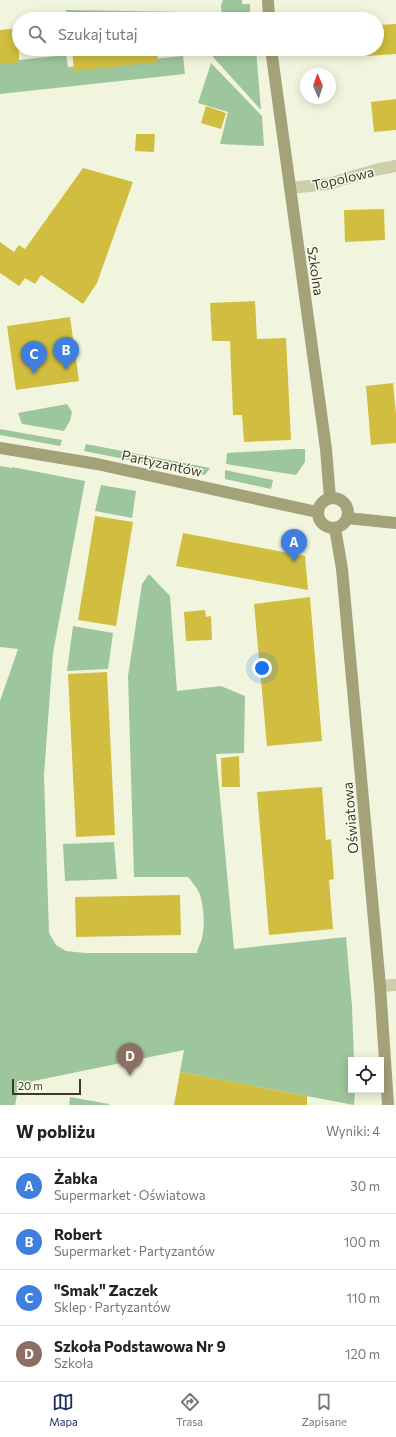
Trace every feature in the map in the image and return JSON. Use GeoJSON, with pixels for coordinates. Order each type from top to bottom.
{"type":"FeatureCollection","features":[{"type":"Feature","properties":{"kind":"street"},"geometry":{"type":"LineString","coordinates":[[268,0],[269,12]]}},
{"type":"Feature","properties":{"kind":"street","name":"Szkolna"},"geometry":{"type":"LineString","coordinates":[[272,56],[326,449],[330,498]]}},
{"type":"Feature","properties":{"kind":"street","name":"Topolowa"},"geometry":{"type":"LineString","coordinates":[[290,188],[328,184],[376,170],[396,166]]}},
{"type":"Feature","properties":{"kind":"street","name":"Partyzantów"},"geometry":{"type":"LineString","coordinates":[[0,448],[97,464],[317,512]]}},
{"type":"Feature","properties":{"kind":"street"},"geometry":{"type":"LineString","coordinates":[[330,498],[336,498],[342,501],[346,506],[348,512],[347,518],[340,527],[328,528],[318,519],[318,507],[321,502],[330,498]]}},
{"type":"Feature","properties":{"kind":"street"},"geometry":{"type":"LineString","coordinates":[[347,518],[396,523]]}},
{"type":"Feature","properties":{"kind":"street","name":"Oświatowa"},"geometry":{"type":"LineString","coordinates":[[335,528],[342,569],[380,986],[388,1105]]}},
{"type":"Feature","properties":{"kind":"street"},"geometry":{"type":"LineString","coordinates":[[380,986],[396,985]]}},
{"type":"Feature","properties":{"kind":"green space"},"geometry":{"type":"Polygon","coordinates":[[[223,0],[242,0],[242,4],[250,4],[250,12],[222,12],[221,5],[223,0]]]}},
{"type":"Feature","properties":{"kind":"green space"},"geometry":{"type":"Polygon","coordinates":[[[66,10],[182,12],[66,12],[66,10]]]}},
{"type":"Feature","properties":{"kind":"green space"},"geometry":{"type":"Polygon","coordinates":[[[66,56],[68,67],[183,56],[185,74],[0,94],[0,62],[66,56]]]}},
{"type":"Feature","properties":{"kind":"green space"},"geometry":{"type":"Polygon","coordinates":[[[257,56],[261,110],[213,57],[257,56]]]}},
{"type":"Feature","properties":{"kind":"green space"},"geometry":{"type":"Polygon","coordinates":[[[211,63],[262,116],[264,146],[220,144],[228,112],[198,103],[211,63]]]}},
{"type":"Feature","properties":{"kind":"green space"},"geometry":{"type":"Polygon","coordinates":[[[67,404],[72,412],[70,421],[64,431],[22,424],[18,413],[67,404]]]}},
{"type":"Feature","properties":{"kind":"green space"},"geometry":{"type":"Polygon","coordinates":[[[0,429],[62,440],[60,446],[0,435],[0,429]]]}},
{"type":"Feature","properties":{"kind":"green space"},"geometry":{"type":"Polygon","coordinates":[[[86,444],[210,468],[205,475],[84,451],[86,444]]]}},
{"type":"Feature","properties":{"kind":"green space"},"geometry":{"type":"Polygon","coordinates":[[[305,449],[305,462],[296,475],[226,464],[227,453],[305,449]]]}},
{"type":"Feature","properties":{"kind":"green space"},"geometry":{"type":"Polygon","coordinates":[[[0,466],[85,481],[53,653],[44,775],[49,933],[56,945],[66,951],[85,953],[197,953],[202,940],[204,922],[200,895],[188,877],[134,877],[128,676],[142,584],[149,574],[170,596],[177,691],[221,686],[245,696],[244,753],[216,754],[234,949],[346,937],[352,1006],[354,1057],[348,1057],[348,1093],[355,1093],[354,1105],[180,1072],[184,1050],[19,1084],[15,1105],[0,1105],[0,701],[18,649],[0,647],[0,466]]]}},
{"type":"Feature","properties":{"kind":"green space"},"geometry":{"type":"Polygon","coordinates":[[[225,470],[273,480],[271,489],[225,479],[225,470]]]}},
{"type":"Feature","properties":{"kind":"green space"},"geometry":{"type":"Polygon","coordinates":[[[101,485],[136,491],[132,518],[95,511],[101,485]]]}},
{"type":"Feature","properties":{"kind":"green space"},"geometry":{"type":"Polygon","coordinates":[[[73,626],[113,633],[108,669],[67,671],[73,626]]]}},
{"type":"Feature","properties":{"kind":"green space"},"geometry":{"type":"Polygon","coordinates":[[[114,842],[117,879],[65,881],[63,844],[114,842]]]}},
{"type":"Feature","properties":{"kind":"green space"},"geometry":{"type":"Polygon","coordinates":[[[70,1097],[109,1104],[109,1105],[69,1105],[70,1097]]]}},
{"type":"Feature","properties":{"kind":"building"},"geometry":{"type":"Polygon","coordinates":[[[396,24],[396,54],[384,55],[384,25],[396,24]]]}},
{"type":"Feature","properties":{"kind":"building"},"geometry":{"type":"Polygon","coordinates":[[[12,29],[12,56],[19,56],[19,62],[0,64],[0,30],[12,29]]]}},
{"type":"Feature","properties":{"kind":"building"},"geometry":{"type":"Polygon","coordinates":[[[73,56],[158,56],[158,62],[74,71],[73,56]]]}},
{"type":"Feature","properties":{"kind":"building"},"geometry":{"type":"Polygon","coordinates":[[[396,99],[396,130],[374,132],[371,102],[396,99]]]}},
{"type":"Feature","properties":{"kind":"building"},"geometry":{"type":"Polygon","coordinates":[[[206,106],[226,113],[221,129],[201,123],[206,106]]]}},
{"type":"Feature","properties":{"kind":"building"},"geometry":{"type":"Polygon","coordinates":[[[136,134],[155,134],[154,152],[135,151],[136,134]]]}},
{"type":"Feature","properties":{"kind":"building"},"geometry":{"type":"Polygon","coordinates":[[[83,168],[133,182],[97,283],[83,304],[41,275],[35,284],[25,278],[19,286],[0,273],[0,242],[14,252],[19,245],[25,249],[83,168]]]}},
{"type":"Feature","properties":{"kind":"building"},"geometry":{"type":"Polygon","coordinates":[[[384,209],[385,240],[345,242],[344,210],[384,209]]]}},
{"type":"Feature","properties":{"kind":"building"},"geometry":{"type":"Polygon","coordinates":[[[255,301],[257,339],[286,338],[291,440],[244,442],[242,415],[233,415],[230,341],[212,341],[210,303],[255,301]]]}},
{"type":"Feature","properties":{"kind":"building"},"geometry":{"type":"Polygon","coordinates":[[[70,317],[79,381],[16,390],[7,326],[70,317]]]}},
{"type":"Feature","properties":{"kind":"building"},"geometry":{"type":"Polygon","coordinates":[[[393,383],[396,414],[396,443],[371,445],[366,386],[393,383]]]}},
{"type":"Feature","properties":{"kind":"building"},"geometry":{"type":"Polygon","coordinates":[[[95,516],[133,522],[116,626],[78,620],[95,516]]]}},
{"type":"Feature","properties":{"kind":"building"},"geometry":{"type":"Polygon","coordinates":[[[183,533],[305,556],[308,590],[176,566],[183,533]]]}},
{"type":"Feature","properties":{"kind":"building"},"geometry":{"type":"Polygon","coordinates":[[[310,597],[322,741],[267,746],[254,604],[310,597]]]}},
{"type":"Feature","properties":{"kind":"building"},"geometry":{"type":"Polygon","coordinates":[[[205,610],[206,617],[211,616],[212,640],[186,641],[184,612],[205,610]]]}},
{"type":"Feature","properties":{"kind":"building"},"geometry":{"type":"Polygon","coordinates":[[[107,672],[115,835],[76,837],[68,674],[107,672]]]}},
{"type":"Feature","properties":{"kind":"building"},"geometry":{"type":"Polygon","coordinates":[[[239,756],[240,787],[222,787],[221,758],[239,756]]]}},
{"type":"Feature","properties":{"kind":"building"},"geometry":{"type":"Polygon","coordinates":[[[322,787],[326,840],[331,839],[334,879],[329,880],[333,929],[269,935],[257,792],[322,787]]]}},
{"type":"Feature","properties":{"kind":"building"},"geometry":{"type":"Polygon","coordinates":[[[180,895],[181,935],[76,937],[75,897],[180,895]]]}},
{"type":"Feature","properties":{"kind":"building"},"geometry":{"type":"Polygon","coordinates":[[[180,1072],[307,1096],[307,1105],[174,1105],[180,1072]]]}},
{"type":"Feature","properties":{"kind":"place","name":"Robert"},"geometry":{"type":"Point","coordinates":[66,370]}},
{"type":"Feature","properties":{"kind":"place","name":"\"Smak\" Zaczek"},"geometry":{"type":"Point","coordinates":[34,374]}},
{"type":"Feature","properties":{"kind":"place","name":"Żabka"},"geometry":{"type":"Point","coordinates":[294,562]}},
{"type":"Feature","properties":{"kind":"place","name":"Szkoła Podstawowa Nr 9"},"geometry":{"type":"Point","coordinates":[130,1076]}}]}
